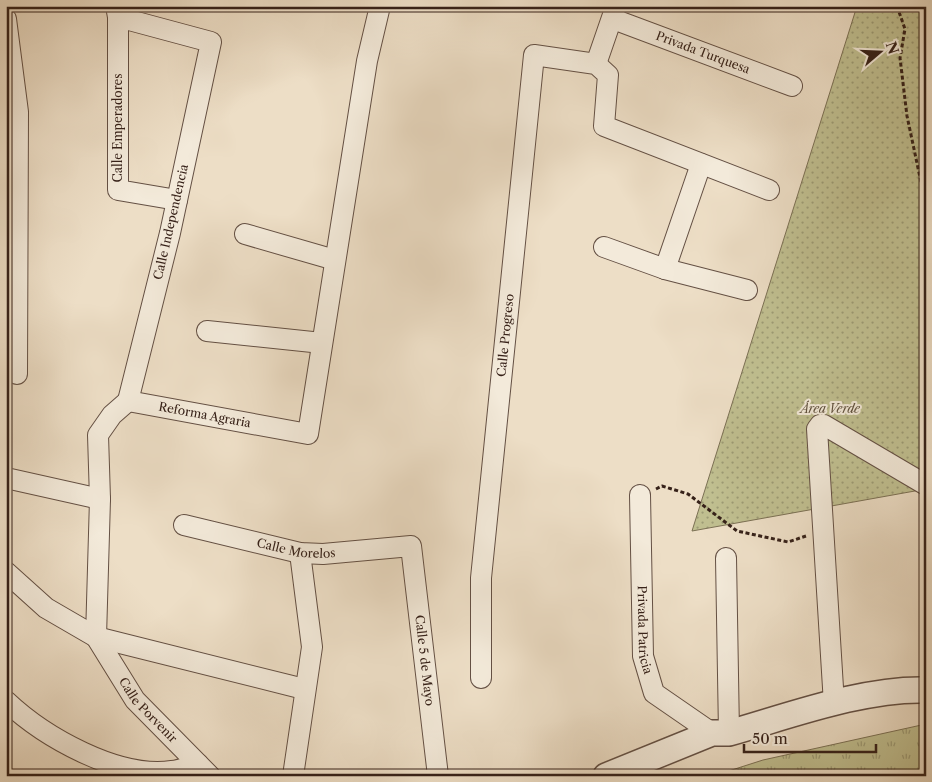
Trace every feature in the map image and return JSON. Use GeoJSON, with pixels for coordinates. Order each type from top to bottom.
{"type":"FeatureCollection","features":[{"type":"Feature","properties":{"kind":"street","name":"Reforma Agraria"},"geometry":{"type":"LineString","coordinates":[[128,401],[308,434],[366,61],[380,6]]}},
{"type":"Feature","properties":{"kind":"street","name":"Calle Independencia"},"geometry":{"type":"LineString","coordinates":[[117,12],[211,42],[177,200],[128,401]]}},
{"type":"Feature","properties":{"kind":"street","name":"Calle Emperadores"},"geometry":{"type":"LineString","coordinates":[[117,12],[118,190],[177,200]]}},
{"type":"Feature","properties":{"kind":"street"},"geometry":{"type":"LineString","coordinates":[[614,13],[602,70],[604,126],[769,190]]}},
{"type":"Feature","properties":{"kind":"street","name":"Privada Turquesa"},"geometry":{"type":"LineString","coordinates":[[614,13],[792,86]]}},
{"type":"Feature","properties":{"kind":"street"},"geometry":{"type":"LineString","coordinates":[[6,19],[18,112],[17,374]]}},
{"type":"Feature","properties":{"kind":"street","name":"Calle Progreso"},"geometry":{"type":"LineString","coordinates":[[481,678],[481,578],[534,55],[602,70]]}},
{"type":"Feature","properties":{"kind":"street"},"geometry":{"type":"LineString","coordinates":[[665,268],[701,164]]}},
{"type":"Feature","properties":{"kind":"street"},"geometry":{"type":"LineString","coordinates":[[245,234],[336,260]]}},
{"type":"Feature","properties":{"kind":"street"},"geometry":{"type":"LineString","coordinates":[[604,247],[665,268],[747,290]]}},
{"type":"Feature","properties":{"kind":"street"},"geometry":{"type":"LineString","coordinates":[[207,331],[322,343]]}},
{"type":"Feature","properties":{"kind":"street"},"geometry":{"type":"LineString","coordinates":[[96,637],[100,499],[98,435],[112,415],[128,401]]}},
{"type":"Feature","properties":{"kind":"street"},"geometry":{"type":"LineString","coordinates":[[834,704],[817,429],[820,426],[824,426],[924,484]]}},
{"type":"Feature","properties":{"kind":"street"},"geometry":{"type":"LineString","coordinates":[[6,478],[100,499]]}},
{"type":"Feature","properties":{"kind":"street","name":"Privada Patricia"},"geometry":{"type":"LineString","coordinates":[[640,496],[643,656],[654,693],[720,733]]}},
{"type":"Feature","properties":{"kind":"street","name":"Calle Morelos"},"geometry":{"type":"LineString","coordinates":[[184,525],[300,553],[323,554],[411,546]]}},
{"type":"Feature","properties":{"kind":"street","name":"Calle 5 de Mayo"},"geometry":{"type":"LineString","coordinates":[[411,546],[438,776]]}},
{"type":"Feature","properties":{"kind":"street"},"geometry":{"type":"LineString","coordinates":[[293,776],[304,689],[312,646],[300,553]]}},
{"type":"Feature","properties":{"kind":"street"},"geometry":{"type":"LineString","coordinates":[[720,733],[726,558]]}},
{"type":"Feature","properties":{"kind":"street"},"geometry":{"type":"LineString","coordinates":[[6,572],[46,608],[96,637],[304,689]]}},
{"type":"Feature","properties":{"kind":"street","name":"Calle Porvenir"},"geometry":{"type":"LineString","coordinates":[[96,637],[135,700],[204,770]]}},
{"type":"Feature","properties":{"kind":"street"},"geometry":{"type":"LineString","coordinates":[[606,776],[720,733],[834,704],[905,690],[926,690]]}},
{"type":"Feature","properties":{"kind":"street"},"geometry":{"type":"LineString","coordinates":[[6,701],[18,712],[66,746],[124,769],[171,772],[204,770]]}},
{"type":"Feature","properties":{"kind":"path"},"geometry":{"type":"LineString","coordinates":[[897,6],[905,29],[900,58],[907,116],[924,202],[924,484]]}},
{"type":"Feature","properties":{"kind":"path"},"geometry":{"type":"LineString","coordinates":[[640,496],[662,486],[688,494],[737,532],[788,542],[823,531]]}},
{"type":"Feature","properties":{"kind":"green space","name":"Área Verde"},"geometry":{"type":"Polygon","coordinates":[[[857,6],[915,6],[926,10],[926,489],[692,531],[857,6]]]}},
{"type":"Feature","properties":{"kind":"green space"},"geometry":{"type":"Polygon","coordinates":[[[926,724],[926,776],[713,776],[763,760],[926,724]]]}}]}
